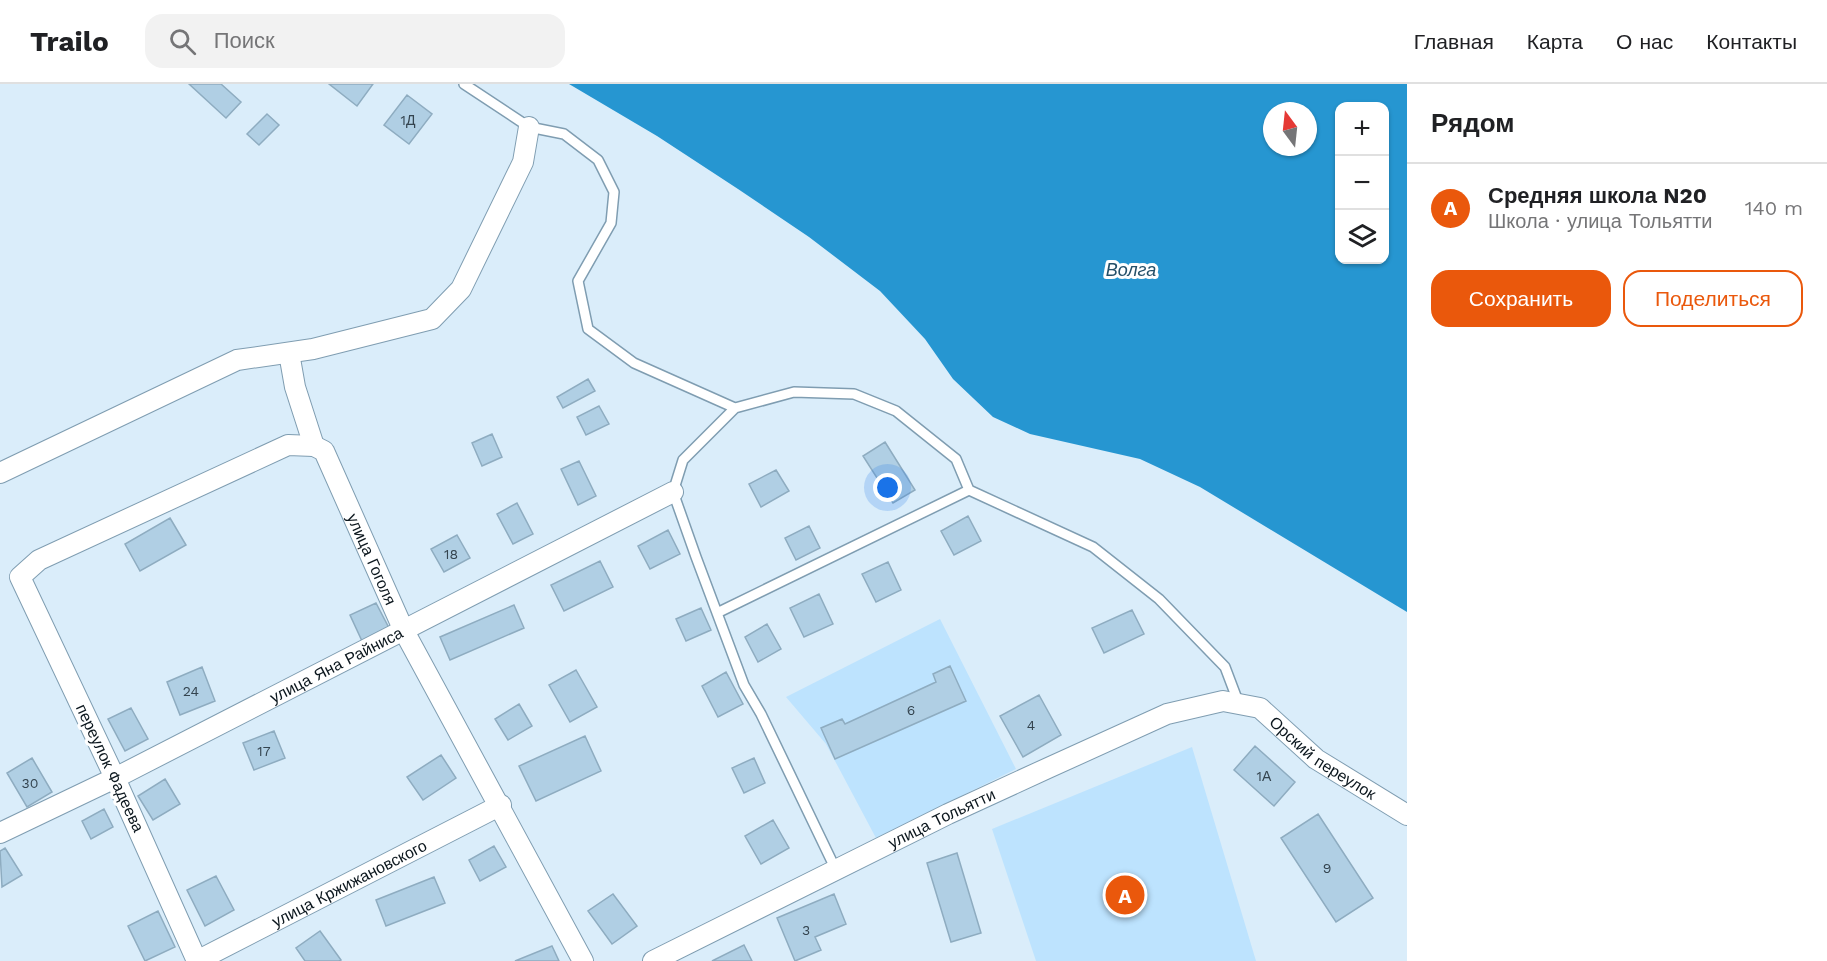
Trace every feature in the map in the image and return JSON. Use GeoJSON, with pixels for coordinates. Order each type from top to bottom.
{"type":"FeatureCollection","features":[{"type":"Feature","properties":{"kind":"street"},"geometry":{"type":"LineString","coordinates":[[0,473],[237,360],[386,332],[432,319],[461,289],[522,162],[529,127]]}},
{"type":"Feature","properties":{"kind":"street"},"geometry":{"type":"LineString","coordinates":[[289,352],[295,387],[314,446]]}},
{"type":"Feature","properties":{"kind":"street","name":"переулок Фадеева"},"geometry":{"type":"LineString","coordinates":[[197,961],[115,778],[20,577],[39,560],[288,445],[314,446]]}},
{"type":"Feature","properties":{"kind":"street","name":"улица Гоголя"},"geometry":{"type":"LineString","coordinates":[[314,446],[324,451],[404,631],[501,805],[583,961]]}},
{"type":"Feature","properties":{"kind":"street","name":"улица Яна Райниса"},"geometry":{"type":"LineString","coordinates":[[0,833],[115,778],[673,492]]}},
{"type":"Feature","properties":{"kind":"street","name":"улица Тольятти"},"geometry":{"type":"LineString","coordinates":[[653,961],[837,872],[948,814],[1167,714],[1223,701],[1239,704]]}},
{"type":"Feature","properties":{"kind":"street","name":"Орский переулок"},"geometry":{"type":"LineString","coordinates":[[1239,704],[1260,708],[1316,759],[1407,815]]}},
{"type":"Feature","properties":{"kind":"street","name":"улица Кржижановского"},"geometry":{"type":"LineString","coordinates":[[197,961],[501,805]]}},
{"type":"Feature","properties":{"kind":"lane"},"geometry":{"type":"LineString","coordinates":[[464,84],[529,127],[564,134],[598,160],[614,192],[611,222],[578,280],[588,329],[634,363],[735,408]]}},
{"type":"Feature","properties":{"kind":"lane"},"geometry":{"type":"LineString","coordinates":[[837,872],[761,714],[744,685],[673,492],[683,460],[735,408],[794,392],[854,394],[896,411],[956,459],[969,490],[1093,547],[1159,599],[1225,667],[1239,704]]}},
{"type":"Feature","properties":{"kind":"lane"},"geometry":{"type":"LineString","coordinates":[[717,613],[969,490]]}},
{"type":"Feature","properties":{"kind":"shaded area"},"geometry":{"type":"Polygon","coordinates":[[[940,619],[1016,769],[876,838],[826,744],[786,697],[940,619]]]}},
{"type":"Feature","properties":{"kind":"shaded area"},"geometry":{"type":"Polygon","coordinates":[[[1192,747],[1256,961],[1036,961],[992,829],[1192,747]]]}},
{"type":"Feature","properties":{"kind":"water","name":"Волга"},"geometry":{"type":"Polygon","coordinates":[[[569,84],[1407,84],[1407,612],[1200,487],[1140,459],[1030,434],[993,417],[953,379],[925,339],[880,291],[809,237],[657,136],[569,84]]]}},
{"type":"Feature","properties":{"kind":"building"},"geometry":{"type":"Polygon","coordinates":[[[189,84],[221,84],[241,102],[226,118],[189,84]]]}},
{"type":"Feature","properties":{"kind":"building"},"geometry":{"type":"Polygon","coordinates":[[[329,84],[373,84],[357,106],[329,84]]]}},
{"type":"Feature","properties":{"kind":"building"},"geometry":{"type":"Polygon","coordinates":[[[407,95],[432,114],[409,144],[384,125],[407,95]]]}},
{"type":"Feature","properties":{"kind":"building"},"geometry":{"type":"Polygon","coordinates":[[[267,114],[279,125],[259,145],[247,134],[267,114]]]}},
{"type":"Feature","properties":{"kind":"building"},"geometry":{"type":"Polygon","coordinates":[[[588,379],[595,391],[563,408],[557,397],[588,379]]]}},
{"type":"Feature","properties":{"kind":"building"},"geometry":{"type":"Polygon","coordinates":[[[599,406],[609,424],[586,435],[577,417],[599,406]]]}},
{"type":"Feature","properties":{"kind":"building"},"geometry":{"type":"Polygon","coordinates":[[[492,434],[502,457],[482,466],[472,443],[492,434]]]}},
{"type":"Feature","properties":{"kind":"building"},"geometry":{"type":"Polygon","coordinates":[[[885,442],[915,490],[893,503],[863,456],[885,442]]]}},
{"type":"Feature","properties":{"kind":"building"},"geometry":{"type":"Polygon","coordinates":[[[579,461],[596,496],[578,505],[561,469],[579,461]]]}},
{"type":"Feature","properties":{"kind":"building"},"geometry":{"type":"Polygon","coordinates":[[[776,470],[789,491],[761,507],[749,484],[776,470]]]}},
{"type":"Feature","properties":{"kind":"building"},"geometry":{"type":"Polygon","coordinates":[[[517,503],[533,534],[513,544],[497,514],[517,503]]]}},
{"type":"Feature","properties":{"kind":"building"},"geometry":{"type":"Polygon","coordinates":[[[968,516],[981,541],[954,555],[941,531],[968,516]]]}},
{"type":"Feature","properties":{"kind":"building"},"geometry":{"type":"Polygon","coordinates":[[[170,518],[186,545],[140,571],[125,544],[170,518]]]}},
{"type":"Feature","properties":{"kind":"building"},"geometry":{"type":"Polygon","coordinates":[[[809,526],[820,548],[796,560],[785,538],[809,526]]]}},
{"type":"Feature","properties":{"kind":"building"},"geometry":{"type":"Polygon","coordinates":[[[668,530],[680,554],[650,569],[638,546],[668,530]]]}},
{"type":"Feature","properties":{"kind":"building"},"geometry":{"type":"Polygon","coordinates":[[[457,535],[470,558],[444,572],[431,549],[457,535]]]}},
{"type":"Feature","properties":{"kind":"building"},"geometry":{"type":"Polygon","coordinates":[[[600,561],[613,587],[564,611],[551,585],[600,561]]]}},
{"type":"Feature","properties":{"kind":"building"},"geometry":{"type":"Polygon","coordinates":[[[888,562],[901,590],[876,602],[862,574],[888,562]]]}},
{"type":"Feature","properties":{"kind":"building"},"geometry":{"type":"Polygon","coordinates":[[[819,594],[833,624],[804,637],[790,608],[819,594]]]}},
{"type":"Feature","properties":{"kind":"building"},"geometry":{"type":"Polygon","coordinates":[[[376,603],[389,628],[362,641],[350,615],[376,603]]]}},
{"type":"Feature","properties":{"kind":"building"},"geometry":{"type":"Polygon","coordinates":[[[514,605],[524,628],[450,660],[440,637],[514,605]]]}},
{"type":"Feature","properties":{"kind":"building"},"geometry":{"type":"Polygon","coordinates":[[[701,608],[711,630],[686,641],[676,619],[701,608]]]}},
{"type":"Feature","properties":{"kind":"building"},"geometry":{"type":"Polygon","coordinates":[[[1132,610],[1144,634],[1104,653],[1092,628],[1132,610]]]}},
{"type":"Feature","properties":{"kind":"building"},"geometry":{"type":"Polygon","coordinates":[[[767,624],[781,649],[758,662],[745,637],[767,624]]]}},
{"type":"Feature","properties":{"kind":"building"},"geometry":{"type":"Polygon","coordinates":[[[950,666],[966,701],[835,759],[821,728],[842,719],[845,724],[936,682],[933,674],[950,666]]]}},
{"type":"Feature","properties":{"kind":"building"},"geometry":{"type":"Polygon","coordinates":[[[202,667],[215,701],[180,715],[167,682],[202,667]]]}},
{"type":"Feature","properties":{"kind":"building"},"geometry":{"type":"Polygon","coordinates":[[[576,670],[597,707],[570,722],[549,685],[576,670]]]}},
{"type":"Feature","properties":{"kind":"building"},"geometry":{"type":"Polygon","coordinates":[[[726,672],[743,704],[718,717],[702,686],[726,672]]]}},
{"type":"Feature","properties":{"kind":"building"},"geometry":{"type":"Polygon","coordinates":[[[1039,695],[1061,735],[1023,757],[1000,716],[1039,695]]]}},
{"type":"Feature","properties":{"kind":"building"},"geometry":{"type":"Polygon","coordinates":[[[519,704],[532,726],[508,740],[495,719],[519,704]]]}},
{"type":"Feature","properties":{"kind":"building"},"geometry":{"type":"Polygon","coordinates":[[[131,708],[148,739],[125,751],[108,719],[131,708]]]}},
{"type":"Feature","properties":{"kind":"building"},"geometry":{"type":"Polygon","coordinates":[[[274,731],[285,758],[254,770],[243,743],[274,731]]]}},
{"type":"Feature","properties":{"kind":"building"},"geometry":{"type":"Polygon","coordinates":[[[585,736],[601,771],[536,801],[519,766],[585,736]]]}},
{"type":"Feature","properties":{"kind":"building"},"geometry":{"type":"Polygon","coordinates":[[[1255,746],[1295,782],[1274,806],[1234,770],[1255,746]]]}},
{"type":"Feature","properties":{"kind":"building"},"geometry":{"type":"Polygon","coordinates":[[[441,755],[456,778],[423,800],[407,777],[441,755]]]}},
{"type":"Feature","properties":{"kind":"building"},"geometry":{"type":"Polygon","coordinates":[[[32,758],[52,792],[27,807],[7,773],[32,758]]]}},
{"type":"Feature","properties":{"kind":"building"},"geometry":{"type":"Polygon","coordinates":[[[754,758],[765,783],[744,793],[732,768],[754,758]]]}},
{"type":"Feature","properties":{"kind":"building"},"geometry":{"type":"Polygon","coordinates":[[[165,779],[180,804],[153,820],[138,796],[165,779]]]}},
{"type":"Feature","properties":{"kind":"building"},"geometry":{"type":"Polygon","coordinates":[[[104,809],[113,827],[91,839],[82,821],[104,809]]]}},
{"type":"Feature","properties":{"kind":"building"},"geometry":{"type":"Polygon","coordinates":[[[1318,814],[1373,898],[1336,922],[1281,838],[1318,814]]]}},
{"type":"Feature","properties":{"kind":"building"},"geometry":{"type":"Polygon","coordinates":[[[773,820],[789,848],[761,864],[745,836],[773,820]]]}},
{"type":"Feature","properties":{"kind":"building"},"geometry":{"type":"Polygon","coordinates":[[[494,846],[506,867],[480,881],[469,860],[494,846]]]}},
{"type":"Feature","properties":{"kind":"building"},"geometry":{"type":"Polygon","coordinates":[[[5,848],[22,875],[2,887],[0,851],[5,848]]]}},
{"type":"Feature","properties":{"kind":"building"},"geometry":{"type":"Polygon","coordinates":[[[957,853],[981,933],[951,942],[927,863],[957,853]]]}},
{"type":"Feature","properties":{"kind":"building"},"geometry":{"type":"Polygon","coordinates":[[[216,876],[234,910],[205,926],[187,890],[216,876]]]}},
{"type":"Feature","properties":{"kind":"building"},"geometry":{"type":"Polygon","coordinates":[[[434,877],[445,903],[386,926],[376,900],[434,877]]]}},
{"type":"Feature","properties":{"kind":"building"},"geometry":{"type":"Polygon","coordinates":[[[613,894],[637,926],[612,944],[588,911],[613,894]]]}},
{"type":"Feature","properties":{"kind":"building"},"geometry":{"type":"Polygon","coordinates":[[[834,894],[846,924],[815,937],[821,950],[795,961],[777,918],[834,894]]]}},
{"type":"Feature","properties":{"kind":"building"},"geometry":{"type":"Polygon","coordinates":[[[158,911],[175,947],[145,961],[128,926],[158,911]]]}},
{"type":"Feature","properties":{"kind":"building"},"geometry":{"type":"Polygon","coordinates":[[[320,931],[341,960],[305,961],[296,948],[320,931]]]}},
{"type":"Feature","properties":{"kind":"building"},"geometry":{"type":"Polygon","coordinates":[[[744,945],[752,961],[712,961],[744,945]]]}},
{"type":"Feature","properties":{"kind":"building"},"geometry":{"type":"Polygon","coordinates":[[[552,946],[559,961],[515,961],[552,946]]]}},
{"type":"Feature","properties":{"kind":"place","name":"Средняя школа N20"},"geometry":{"type":"Point","coordinates":[1125,895]}}]}
